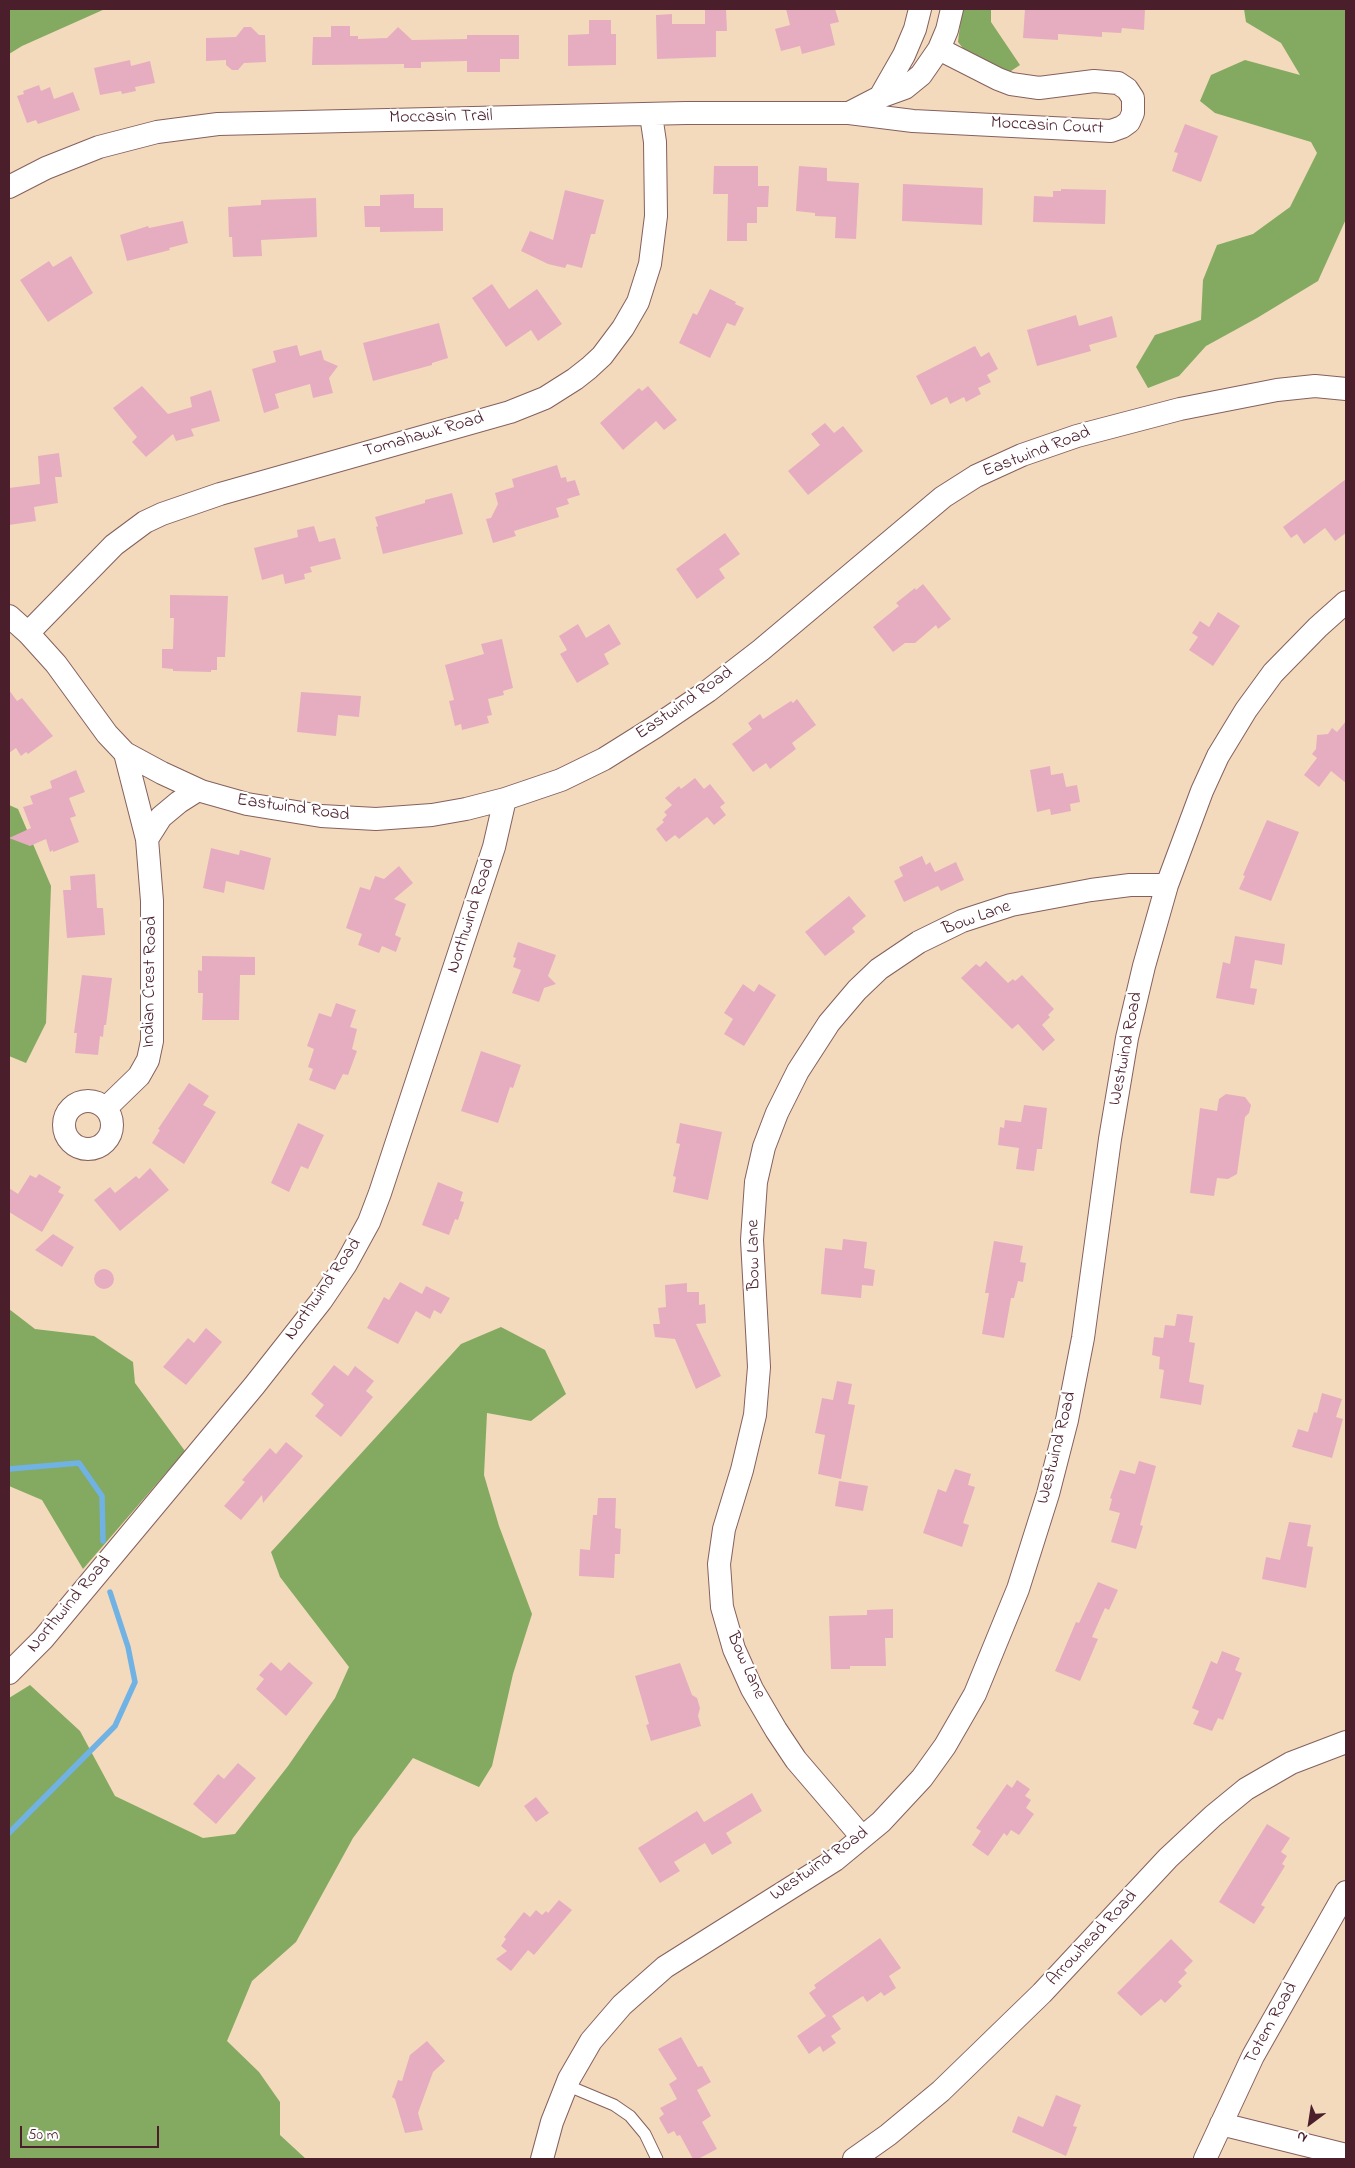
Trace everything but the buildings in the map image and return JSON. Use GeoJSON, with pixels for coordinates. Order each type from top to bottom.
{"type":"FeatureCollection","features":[{"type":"Feature","properties":{"kind":"street"},"geometry":{"type":"LineString","coordinates":[[880,97],[904,55],[915,29],[920,9]]}},
{"type":"Feature","properties":{"kind":"street","name":"Moccasin Trail"},"geometry":{"type":"LineString","coordinates":[[9,187],[46,168],[99,147],[156,132],[218,124],[686,113],[849,113],[880,97],[905,88],[921,75],[939,48],[947,30],[952,9]]}},
{"type":"Feature","properties":{"kind":"street","name":"Moccasin Court"},"geometry":{"type":"LineString","coordinates":[[849,113],[913,121],[1111,131],[1129,122],[1133,113],[1133,98],[1127,89],[1118,83],[1094,81],[1039,88],[1012,84],[998,79],[939,48]]}},
{"type":"Feature","properties":{"kind":"street","name":"Tomahawk Road"},"geometry":{"type":"LineString","coordinates":[[28,632],[114,545],[138,527],[162,514],[220,494],[510,412],[545,398],[589,368],[602,356],[623,328],[638,302],[650,264],[656,216],[655,142],[651,115]]}},
{"type":"Feature","properties":{"kind":"street","name":"Eastwind Road"},"geometry":{"type":"LineString","coordinates":[[28,632],[56,664],[107,734],[125,753],[198,790],[247,804],[321,816],[376,819],[466,809],[505,799],[561,780],[604,759],[655,727],[761,650],[943,497],[976,476],[1022,455],[1077,436],[1180,409],[1277,390],[1316,386],[1346,389]]}},
{"type":"Feature","properties":{"kind":"street","name":"Westwind Road"},"geometry":{"type":"LineString","coordinates":[[542,2159],[552,2122],[566,2085],[598,2034],[622,2005],[665,1967],[834,1860],[892,1812],[922,1778],[945,1746],[975,1694],[1018,1589],[1048,1494],[1067,1420],[1083,1338],[1110,1139],[1127,1038],[1146,957],[1167,885],[1202,792],[1218,756],[1246,710],[1273,673],[1318,627],[1346,602]]}},
{"type":"Feature","properties":{"kind":"street"},"geometry":{"type":"LineString","coordinates":[[9,616],[28,632]]}},
{"type":"Feature","properties":{"kind":"street","name":"Indian Crest Road"},"geometry":{"type":"LineString","coordinates":[[106,1108],[140,1076],[151,1051],[152,901],[146,839],[125,753]]}},
{"type":"Feature","properties":{"kind":"street"},"geometry":{"type":"LineString","coordinates":[[146,839],[161,817],[179,802],[198,790]]}},
{"type":"Feature","properties":{"kind":"street","name":"Northwind Road"},"geometry":{"type":"LineString","coordinates":[[9,1673],[43,1639],[254,1386],[321,1301],[346,1264],[369,1222],[380,1193],[494,847],[505,799]]}},
{"type":"Feature","properties":{"kind":"street","name":"Bow Lane"},"geometry":{"type":"LineString","coordinates":[[862,1837],[796,1760],[776,1730],[752,1689],[734,1649],[722,1607],[719,1564],[724,1529],[742,1470],[754,1414],[759,1367],[752,1240],[756,1182],[764,1147],[777,1112],[829,1022],[857,990],[879,969],[919,942],[962,921],[1011,905],[1120,886],[1167,885]]}},
{"type":"Feature","properties":{"kind":"street","name":"Arrowhead Road"},"geometry":{"type":"LineString","coordinates":[[854,2159],[888,2136],[941,2091],[1042,1993],[1168,1858],[1213,1816],[1246,1789],[1291,1763],[1346,1742]]}},
{"type":"Feature","properties":{"kind":"street","name":"Totem Road"},"geometry":{"type":"LineString","coordinates":[[1204,2159],[1253,2056],[1346,1892]]}},
{"type":"Feature","properties":{"kind":"street"},"geometry":{"type":"LineString","coordinates":[[1221,2124],[1346,2155]]}},
{"type":"Feature","properties":{"kind":"lane"},"geometry":{"type":"LineString","coordinates":[[566,2085],[614,2105],[630,2116],[645,2134],[657,2159]]}},
{"type":"Feature","properties":{"kind":"green space"},"geometry":{"type":"Polygon","coordinates":[[[9,9],[105,9],[22,46],[9,54],[9,9]]]}},
{"type":"Feature","properties":{"kind":"green space"},"geometry":{"type":"Polygon","coordinates":[[[962,9],[991,9],[991,22],[1020,65],[1008,73],[970,57],[958,42],[962,9]]]}},
{"type":"Feature","properties":{"kind":"green space"},"geometry":{"type":"Polygon","coordinates":[[[1244,9],[1346,9],[1346,219],[1318,281],[1206,346],[1179,376],[1148,388],[1136,367],[1155,335],[1201,320],[1203,280],[1217,245],[1253,234],[1290,207],[1317,153],[1311,142],[1215,113],[1200,101],[1211,75],[1245,60],[1300,75],[1281,43],[1246,22],[1244,9]]]}},
{"type":"Feature","properties":{"kind":"green space"},"geometry":{"type":"Polygon","coordinates":[[[9,805],[18,809],[51,886],[46,1023],[26,1063],[9,1056],[9,805]]]}},
{"type":"Feature","properties":{"kind":"green space"},"geometry":{"type":"Polygon","coordinates":[[[9,1309],[35,1329],[94,1336],[133,1362],[135,1383],[185,1451],[83,1569],[42,1500],[9,1486],[9,1309]]]}},
{"type":"Feature","properties":{"kind":"green space"},"geometry":{"type":"Polygon","coordinates":[[[501,1327],[545,1350],[566,1394],[531,1421],[487,1413],[484,1475],[499,1526],[532,1614],[513,1674],[492,1766],[479,1787],[413,1758],[353,1838],[296,1942],[252,1981],[227,2041],[259,2072],[280,2102],[280,2135],[306,2159],[9,2159],[9,1698],[30,1685],[80,1731],[115,1796],[203,1838],[235,1834],[288,1766],[335,1698],[349,1667],[280,1577],[271,1552],[461,1344],[501,1327]]]}},
{"type":"Feature","properties":{"kind":"waterway"},"geometry":{"type":"LineString","coordinates":[[9,1469],[79,1463],[102,1496],[103,1541]]}},
{"type":"Feature","properties":{"kind":"waterway"},"geometry":{"type":"LineString","coordinates":[[9,1833],[115,1726],[135,1682],[128,1647],[110,1592]]}}]}
